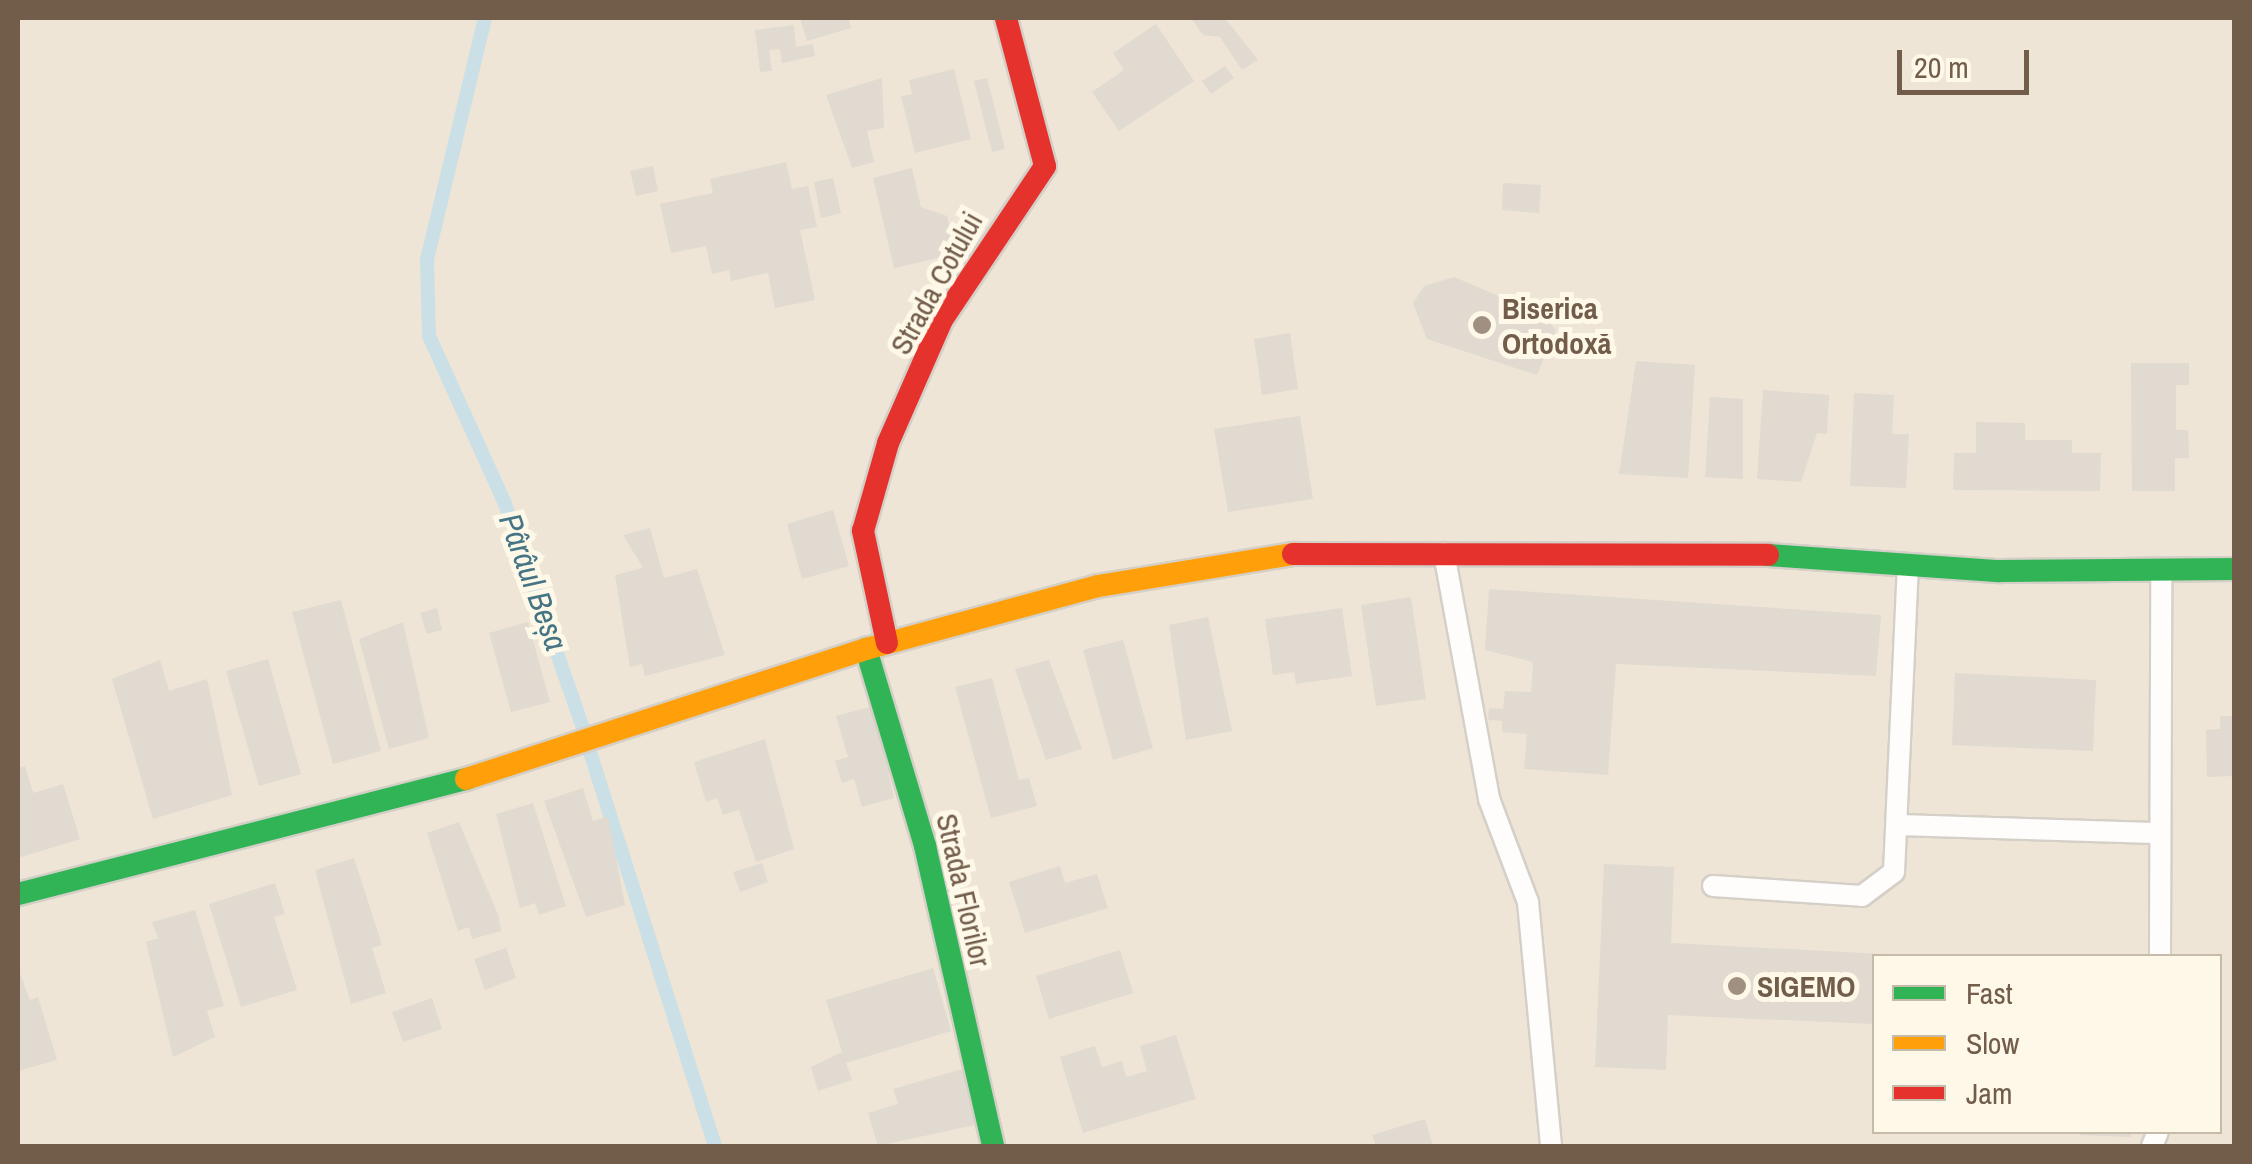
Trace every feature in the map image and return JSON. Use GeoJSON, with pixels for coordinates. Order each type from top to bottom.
{"type":"FeatureCollection","features":[{"type":"Feature","properties":{"kind":"main road","name":"Strada Cotului"},"geometry":{"type":"LineString","coordinates":[[876,646],[863,531],[888,442],[942,320],[1045,166],[1006,18]]}},
{"type":"Feature","properties":{"kind":"main road"},"geometry":{"type":"LineString","coordinates":[[18,894],[540,760],[876,646],[1098,586],[1310,551],[1443,546],[1908,561],[2161,574],[2234,569]]}},
{"type":"Feature","properties":{"kind":"main road","name":"Strada Florilor"},"geometry":{"type":"LineString","coordinates":[[876,646],[926,846],[993,1146]]}},
{"type":"Feature","properties":{"kind":"lane"},"geometry":{"type":"LineString","coordinates":[[1443,546],[1490,798],[1528,902],[1551,1146]]}},
{"type":"Feature","properties":{"kind":"lane"},"geometry":{"type":"LineString","coordinates":[[1713,886],[1862,896],[1894,872],[1902,825],[1908,561]]}},
{"type":"Feature","properties":{"kind":"lane"},"geometry":{"type":"LineString","coordinates":[[2160,954],[2161,574]]}},
{"type":"Feature","properties":{"kind":"lane"},"geometry":{"type":"LineString","coordinates":[[1902,825],[2160,833]]}},
{"type":"Feature","properties":{"kind":"shaded area"},"geometry":{"type":"Polygon","coordinates":[[[18,18],[2234,18],[2234,1146],[18,1146],[18,18]]]}},
{"type":"Feature","properties":{"kind":"building"},"geometry":{"type":"Polygon","coordinates":[[[800,18],[848,18],[851,28],[807,41],[800,18]]]}},
{"type":"Feature","properties":{"kind":"building"},"geometry":{"type":"Polygon","coordinates":[[[1191,18],[1225,18],[1258,60],[1242,70],[1220,37],[1203,35],[1191,18]]]}},
{"type":"Feature","properties":{"kind":"building"},"geometry":{"type":"Polygon","coordinates":[[[1156,24],[1194,81],[1119,131],[1092,92],[1124,70],[1113,53],[1156,24]]]}},
{"type":"Feature","properties":{"kind":"building"},"geometry":{"type":"Polygon","coordinates":[[[794,25],[796,47],[813,44],[815,56],[782,63],[780,49],[769,50],[772,71],[760,72],[755,30],[794,25]]]}},
{"type":"Feature","properties":{"kind":"building"},"geometry":{"type":"Polygon","coordinates":[[[1225,66],[1234,78],[1211,94],[1202,81],[1225,66]]]}},
{"type":"Feature","properties":{"kind":"building"},"geometry":{"type":"Polygon","coordinates":[[[954,69],[971,139],[915,153],[901,96],[912,94],[909,80],[954,69]]]}},
{"type":"Feature","properties":{"kind":"building"},"geometry":{"type":"Polygon","coordinates":[[[882,78],[884,128],[867,131],[874,162],[852,168],[826,95],[882,78]]]}},
{"type":"Feature","properties":{"kind":"building"},"geometry":{"type":"Polygon","coordinates":[[[987,78],[1005,149],[992,152],[974,81],[987,78]]]}},
{"type":"Feature","properties":{"kind":"building"},"geometry":{"type":"Polygon","coordinates":[[[786,162],[792,189],[808,186],[817,227],[800,230],[815,300],[775,308],[768,273],[731,281],[729,270],[712,274],[706,246],[671,253],[660,204],[713,193],[710,179],[786,162]]]}},
{"type":"Feature","properties":{"kind":"building"},"geometry":{"type":"Polygon","coordinates":[[[653,166],[658,191],[636,196],[630,171],[653,166]]]}},
{"type":"Feature","properties":{"kind":"building"},"geometry":{"type":"Polygon","coordinates":[[[912,168],[921,207],[947,216],[956,254],[894,268],[873,178],[912,168]]]}},
{"type":"Feature","properties":{"kind":"building"},"geometry":{"type":"Polygon","coordinates":[[[833,178],[841,213],[821,218],[814,182],[833,178]]]}},
{"type":"Feature","properties":{"kind":"building"},"geometry":{"type":"Polygon","coordinates":[[[1503,183],[1541,185],[1539,213],[1502,210],[1503,183]]]}},
{"type":"Feature","properties":{"kind":"building","name":"Biserica Ortodoxă"},"geometry":{"type":"Polygon","coordinates":[[[1454,277],[1541,314],[1556,330],[1537,375],[1427,339],[1413,303],[1424,286],[1454,277]]]}},
{"type":"Feature","properties":{"kind":"building"},"geometry":{"type":"Polygon","coordinates":[[[1290,333],[1298,389],[1262,395],[1254,339],[1290,333]]]}},
{"type":"Feature","properties":{"kind":"building"},"geometry":{"type":"Polygon","coordinates":[[[1636,361],[1695,365],[1688,478],[1619,474],[1636,361]]]}},
{"type":"Feature","properties":{"kind":"building"},"geometry":{"type":"Polygon","coordinates":[[[2131,363],[2189,363],[2189,385],[2176,385],[2176,430],[2188,430],[2189,458],[2175,458],[2175,491],[2132,491],[2131,363]]]}},
{"type":"Feature","properties":{"kind":"building"},"geometry":{"type":"Polygon","coordinates":[[[1763,390],[1829,395],[1827,434],[1817,433],[1801,482],[1757,479],[1763,390]]]}},
{"type":"Feature","properties":{"kind":"building"},"geometry":{"type":"Polygon","coordinates":[[[1854,393],[1894,395],[1892,434],[1909,434],[1906,488],[1850,486],[1854,393]]]}},
{"type":"Feature","properties":{"kind":"building"},"geometry":{"type":"Polygon","coordinates":[[[1710,397],[1743,399],[1743,479],[1705,477],[1710,397]]]}},
{"type":"Feature","properties":{"kind":"building"},"geometry":{"type":"Polygon","coordinates":[[[1300,416],[1313,499],[1228,512],[1214,429],[1300,416]]]}},
{"type":"Feature","properties":{"kind":"building"},"geometry":{"type":"Polygon","coordinates":[[[1976,422],[2025,423],[2025,440],[2072,440],[2072,453],[2101,453],[2100,491],[1953,490],[1954,453],[1976,453],[1976,422]]]}},
{"type":"Feature","properties":{"kind":"building"},"geometry":{"type":"Polygon","coordinates":[[[833,510],[849,566],[802,579],[787,524],[833,510]]]}},
{"type":"Feature","properties":{"kind":"building"},"geometry":{"type":"Polygon","coordinates":[[[650,528],[664,578],[697,569],[725,655],[645,676],[642,664],[630,667],[615,575],[643,568],[623,535],[650,528]]]}},
{"type":"Feature","properties":{"kind":"building"},"geometry":{"type":"Polygon","coordinates":[[[1489,589],[1881,615],[1876,676],[1616,664],[1608,775],[1524,769],[1527,734],[1502,732],[1502,721],[1488,720],[1489,708],[1503,709],[1505,691],[1531,692],[1533,662],[1485,650],[1489,589]]]}},
{"type":"Feature","properties":{"kind":"building"},"geometry":{"type":"Polygon","coordinates":[[[1411,597],[1426,699],[1376,706],[1361,605],[1411,597]]]}},
{"type":"Feature","properties":{"kind":"building"},"geometry":{"type":"Polygon","coordinates":[[[341,600],[381,751],[333,764],[292,612],[341,600]]]}},
{"type":"Feature","properties":{"kind":"building"},"geometry":{"type":"Polygon","coordinates":[[[437,608],[442,630],[427,634],[420,613],[437,608]]]}},
{"type":"Feature","properties":{"kind":"building"},"geometry":{"type":"Polygon","coordinates":[[[1342,608],[1352,676],[1296,684],[1294,672],[1273,675],[1265,619],[1342,608]]]}},
{"type":"Feature","properties":{"kind":"building"},"geometry":{"type":"Polygon","coordinates":[[[1208,617],[1232,731],[1186,740],[1169,625],[1208,617]]]}},
{"type":"Feature","properties":{"kind":"building"},"geometry":{"type":"Polygon","coordinates":[[[403,622],[429,738],[389,749],[359,639],[403,622]]]}},
{"type":"Feature","properties":{"kind":"building"},"geometry":{"type":"Polygon","coordinates":[[[528,622],[550,702],[511,712],[489,633],[528,622]]]}},
{"type":"Feature","properties":{"kind":"building"},"geometry":{"type":"Polygon","coordinates":[[[1123,640],[1153,748],[1113,760],[1083,650],[1123,640]]]}},
{"type":"Feature","properties":{"kind":"building"},"geometry":{"type":"Polygon","coordinates":[[[268,659],[301,774],[259,786],[226,671],[268,659]]]}},
{"type":"Feature","properties":{"kind":"building"},"geometry":{"type":"Polygon","coordinates":[[[160,660],[169,691],[207,679],[232,795],[153,819],[112,679],[160,660]]]}},
{"type":"Feature","properties":{"kind":"building"},"geometry":{"type":"Polygon","coordinates":[[[1049,660],[1082,749],[1046,760],[1015,669],[1049,660]]]}},
{"type":"Feature","properties":{"kind":"building"},"geometry":{"type":"Polygon","coordinates":[[[1955,673],[2096,680],[2093,751],[1952,745],[1955,673]]]}},
{"type":"Feature","properties":{"kind":"building"},"geometry":{"type":"Polygon","coordinates":[[[992,678],[1019,780],[1029,778],[1037,806],[991,818],[955,687],[992,678]]]}},
{"type":"Feature","properties":{"kind":"building"},"geometry":{"type":"Polygon","coordinates":[[[873,706],[894,798],[862,807],[854,779],[842,783],[835,761],[848,757],[836,716],[873,706]]]}},
{"type":"Feature","properties":{"kind":"building"},"geometry":{"type":"Polygon","coordinates":[[[2220,716],[2234,716],[2234,776],[2207,777],[2206,730],[2220,729],[2220,716]]]}},
{"type":"Feature","properties":{"kind":"building"},"geometry":{"type":"Polygon","coordinates":[[[765,739],[794,849],[756,862],[739,810],[723,815],[717,798],[706,802],[694,762],[765,739]]]}},
{"type":"Feature","properties":{"kind":"building"},"geometry":{"type":"Polygon","coordinates":[[[25,766],[33,793],[63,784],[80,839],[18,858],[18,768],[25,766]]]}},
{"type":"Feature","properties":{"kind":"building"},"geometry":{"type":"Polygon","coordinates":[[[583,788],[593,821],[608,817],[625,905],[586,917],[544,801],[583,788]]]}},
{"type":"Feature","properties":{"kind":"building"},"geometry":{"type":"Polygon","coordinates":[[[533,803],[566,906],[539,915],[535,903],[520,908],[496,814],[533,803]]]}},
{"type":"Feature","properties":{"kind":"building"},"geometry":{"type":"Polygon","coordinates":[[[459,822],[499,917],[501,931],[472,939],[469,927],[458,931],[427,833],[459,822]]]}},
{"type":"Feature","properties":{"kind":"building"},"geometry":{"type":"Polygon","coordinates":[[[354,858],[382,945],[372,948],[386,993],[351,1004],[315,870],[354,858]]]}},
{"type":"Feature","properties":{"kind":"building"},"geometry":{"type":"Polygon","coordinates":[[[762,863],[768,882],[740,892],[733,872],[762,863]]]}},
{"type":"Feature","properties":{"kind":"building","name":"SIGEMO"},"geometry":{"type":"Polygon","coordinates":[[[1604,864],[1674,867],[1671,943],[1883,954],[1872,954],[1872,1024],[1668,1015],[1666,1070],[1595,1067],[1604,864]]]}},
{"type":"Feature","properties":{"kind":"building"},"geometry":{"type":"Polygon","coordinates":[[[1060,866],[1065,883],[1097,874],[1108,908],[1025,933],[1009,882],[1060,866]]]}},
{"type":"Feature","properties":{"kind":"building"},"geometry":{"type":"Polygon","coordinates":[[[275,883],[285,914],[274,917],[297,990],[241,1007],[209,904],[275,883]]]}},
{"type":"Feature","properties":{"kind":"building"},"geometry":{"type":"Polygon","coordinates":[[[195,910],[224,1006],[207,1011],[215,1037],[173,1057],[146,942],[158,938],[152,922],[195,910]]]}},
{"type":"Feature","properties":{"kind":"building"},"geometry":{"type":"Polygon","coordinates":[[[506,948],[516,978],[485,990],[474,959],[506,948]]]}},
{"type":"Feature","properties":{"kind":"building"},"geometry":{"type":"Polygon","coordinates":[[[1120,950],[1133,993],[1049,1019],[1036,976],[1120,950]]]}},
{"type":"Feature","properties":{"kind":"building"},"geometry":{"type":"Polygon","coordinates":[[[18,968],[30,1000],[38,997],[57,1060],[18,1071],[18,968]]]}},
{"type":"Feature","properties":{"kind":"building"},"geometry":{"type":"Polygon","coordinates":[[[933,968],[951,1031],[846,1063],[852,1080],[818,1091],[811,1067],[842,1052],[826,1000],[933,968]]]}},
{"type":"Feature","properties":{"kind":"building"},"geometry":{"type":"Polygon","coordinates":[[[432,998],[442,1029],[403,1042],[392,1012],[432,998]]]}},
{"type":"Feature","properties":{"kind":"building"},"geometry":{"type":"Polygon","coordinates":[[[1176,1035],[1196,1099],[1083,1133],[1060,1057],[1095,1046],[1102,1067],[1122,1061],[1126,1077],[1147,1071],[1140,1046],[1176,1035]]]}},
{"type":"Feature","properties":{"kind":"building"},"geometry":{"type":"Polygon","coordinates":[[[962,1069],[979,1124],[878,1146],[868,1113],[898,1104],[893,1089],[962,1069]]]}},
{"type":"Feature","properties":{"kind":"building"},"geometry":{"type":"Polygon","coordinates":[[[1425,1119],[1433,1146],[1376,1146],[1372,1135],[1425,1119]]]}},
{"type":"Feature","properties":{"kind":"building"},"geometry":{"type":"Polygon","coordinates":[[[2131,1134],[2131,1137],[2080,1135],[2131,1134]]]}},
{"type":"Feature","properties":{"kind":"waterway","name":"Pârâul Beșa"},"geometry":{"type":"LineString","coordinates":[[485,18],[427,260],[429,336],[504,501],[584,731]]}},
{"type":"Feature","properties":{"kind":"waterway","name":"Pârâul Beșa"},"geometry":{"type":"LineString","coordinates":[[590,752],[715,1146]]}},
{"type":"Feature","properties":{"kind":"traffic: fast"},"geometry":{"type":"LineString","coordinates":[[1768,555],[1999,571],[2234,569]]}},
{"type":"Feature","properties":{"kind":"traffic: fast"},"geometry":{"type":"LineString","coordinates":[[866,649],[925,846],[993,1146]]}},
{"type":"Feature","properties":{"kind":"traffic: fast"},"geometry":{"type":"LineString","coordinates":[[18,894],[466,779]]}},
{"type":"Feature","properties":{"kind":"traffic: slow"},"geometry":{"type":"LineString","coordinates":[[466,779],[866,649],[1098,586],[1293,554]]}},
{"type":"Feature","properties":{"kind":"traffic: jam"},"geometry":{"type":"LineString","coordinates":[[887,643],[863,531],[888,443],[942,320],[1045,166],[1006,18]]}},
{"type":"Feature","properties":{"kind":"traffic: jam"},"geometry":{"type":"LineString","coordinates":[[1293,554],[1768,555]]}},
{"type":"Feature","properties":{"kind":"place","name":"Biserica Ortodoxă"},"geometry":{"type":"Point","coordinates":[1482,325]}},
{"type":"Feature","properties":{"kind":"place","name":"SIGEMO"},"geometry":{"type":"Point","coordinates":[1737,986]}}]}
